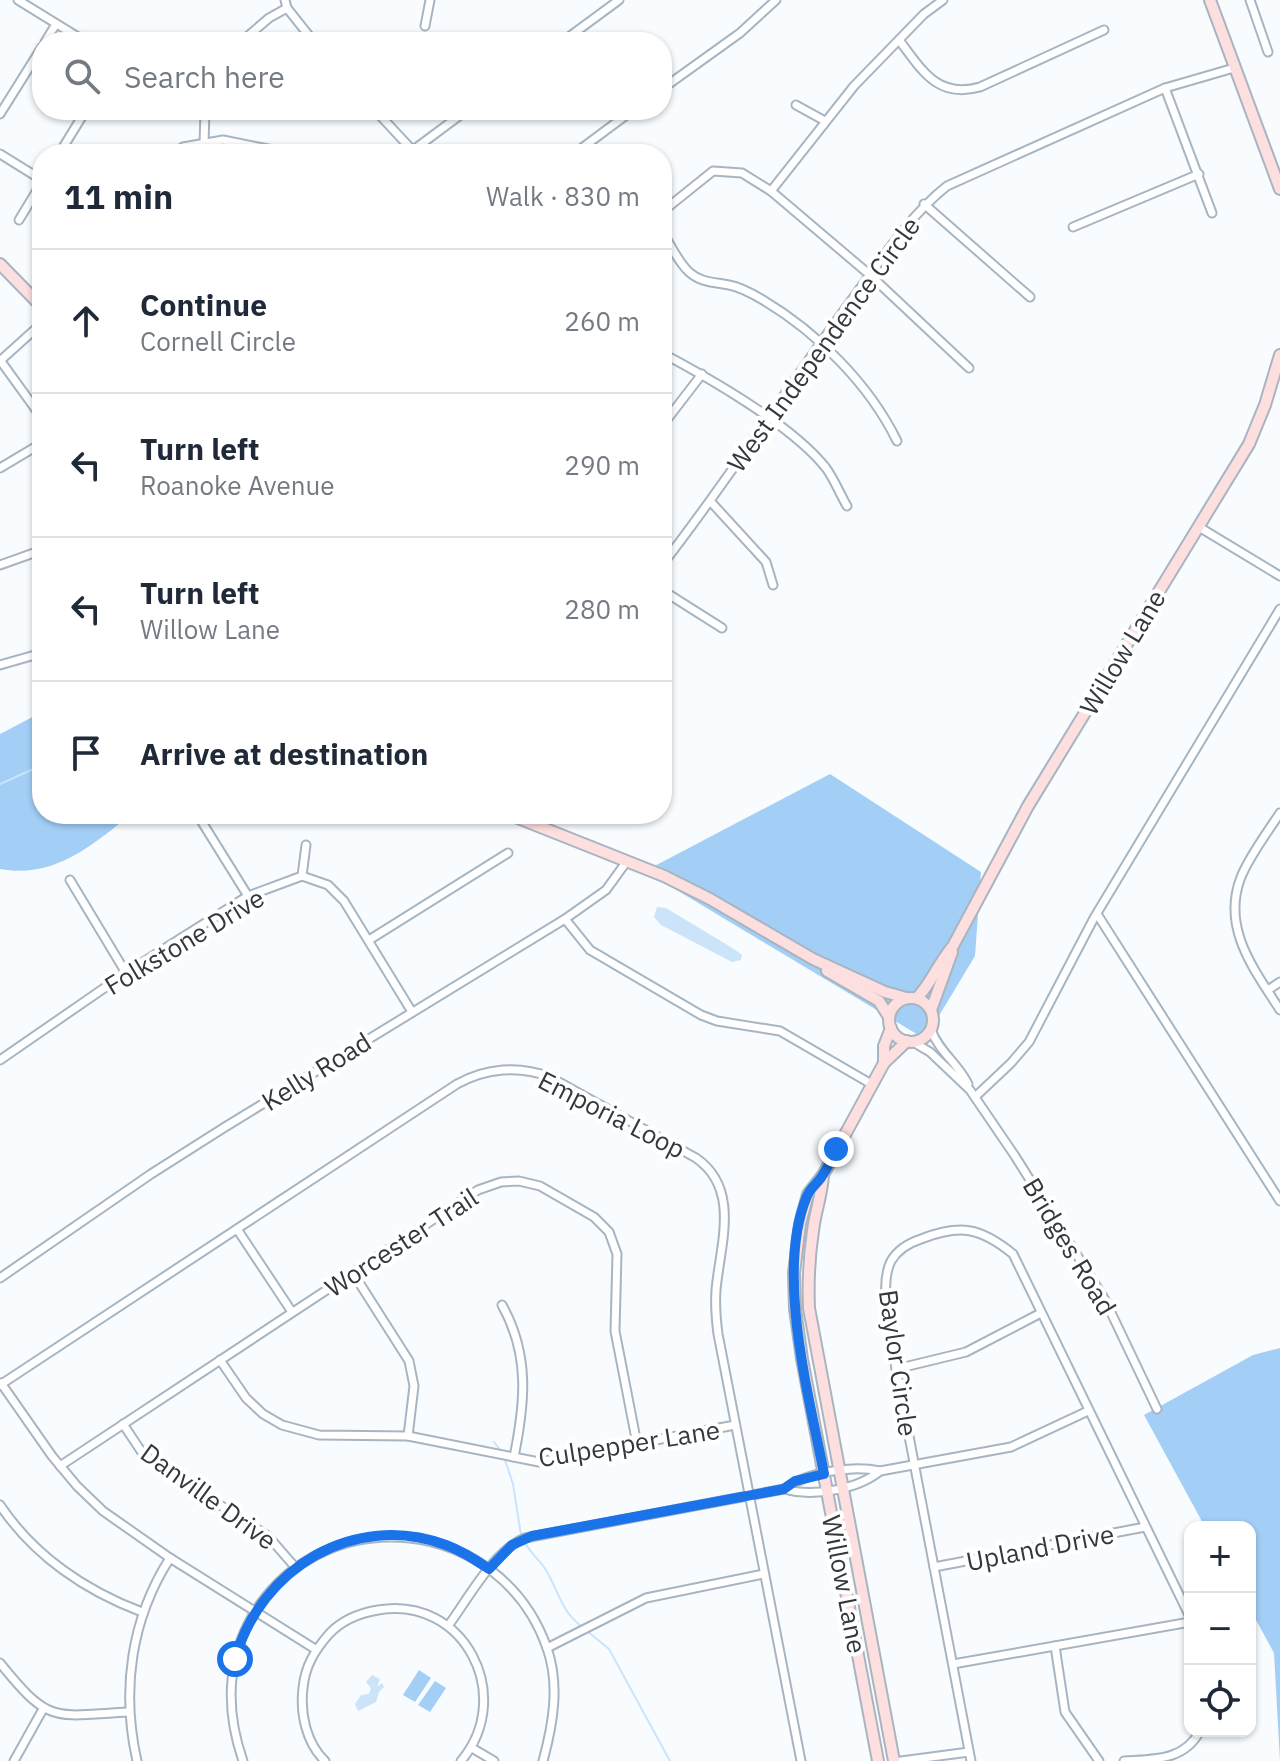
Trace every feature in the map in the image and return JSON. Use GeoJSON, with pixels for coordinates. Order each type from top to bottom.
{"type":"FeatureCollection","features":[{"type":"Feature","properties":{"kind":"street"},"geometry":{"type":"LineString","coordinates":[[18,0],[69,32]]}},
{"type":"Feature","properties":{"kind":"street"},"geometry":{"type":"LineString","coordinates":[[425,26],[430,0]]}},
{"type":"Feature","properties":{"kind":"street"},"geometry":{"type":"LineString","coordinates":[[576,32],[619,0]]}},
{"type":"Feature","properties":{"kind":"street"},"geometry":{"type":"LineString","coordinates":[[672,82],[740,33],[776,0]]}},
{"type":"Feature","properties":{"kind":"street"},"geometry":{"type":"LineString","coordinates":[[771,191],[854,86],[924,14],[943,0]]}},
{"type":"Feature","properties":{"kind":"street"},"geometry":{"type":"LineString","coordinates":[[1210,0],[1280,189]]}},
{"type":"Feature","properties":{"kind":"street"},"geometry":{"type":"LineString","coordinates":[[1250,0],[1268,52]]}},
{"type":"Feature","properties":{"kind":"street"},"geometry":{"type":"LineString","coordinates":[[253,32],[286,4],[307,32]]}},
{"type":"Feature","properties":{"kind":"street"},"geometry":{"type":"LineString","coordinates":[[51,32],[56,24]]}},
{"type":"Feature","properties":{"kind":"street"},"geometry":{"type":"LineString","coordinates":[[899,40],[933,81],[952,90],[964,91],[980,87],[1104,30]]}},
{"type":"Feature","properties":{"kind":"street"},"geometry":{"type":"LineString","coordinates":[[0,114],[32,63]]}},
{"type":"Feature","properties":{"kind":"street","name":"West Independence Circle"},"geometry":{"type":"LineString","coordinates":[[672,552],[711,502],[820,343],[924,204],[947,186],[1165,88],[1234,68]]}},
{"type":"Feature","properties":{"kind":"street"},"geometry":{"type":"LineString","coordinates":[[1165,88],[1212,213]]}},
{"type":"Feature","properties":{"kind":"street"},"geometry":{"type":"LineString","coordinates":[[796,105],[825,121]]}},
{"type":"Feature","properties":{"kind":"street"},"geometry":{"type":"LineString","coordinates":[[65,144],[80,120]]}},
{"type":"Feature","properties":{"kind":"street"},"geometry":{"type":"LineString","coordinates":[[204,144],[205,120]]}},
{"type":"Feature","properties":{"kind":"street"},"geometry":{"type":"LineString","coordinates":[[384,120],[404,144]]}},
{"type":"Feature","properties":{"kind":"street"},"geometry":{"type":"LineString","coordinates":[[424,144],[454,120]]}},
{"type":"Feature","properties":{"kind":"street"},"geometry":{"type":"LineString","coordinates":[[587,144],[620,120]]}},
{"type":"Feature","properties":{"kind":"street"},"geometry":{"type":"LineString","coordinates":[[208,144],[223,140],[243,144]]}},
{"type":"Feature","properties":{"kind":"street"},"geometry":{"type":"LineString","coordinates":[[0,154],[32,175]]}},
{"type":"Feature","properties":{"kind":"street"},"geometry":{"type":"LineString","coordinates":[[672,204],[713,171],[742,173],[771,191],[870,275],[969,368]]}},
{"type":"Feature","properties":{"kind":"street"},"geometry":{"type":"LineString","coordinates":[[1073,227],[1199,174]]}},
{"type":"Feature","properties":{"kind":"street"},"geometry":{"type":"LineString","coordinates":[[19,220],[32,198]]}},
{"type":"Feature","properties":{"kind":"street"},"geometry":{"type":"LineString","coordinates":[[924,204],[1030,297]]}},
{"type":"Feature","properties":{"kind":"street"},"geometry":{"type":"LineString","coordinates":[[672,246],[688,271],[699,279],[732,285],[757,297],[820,343],[871,397],[897,441]]}},
{"type":"Feature","properties":{"kind":"street"},"geometry":{"type":"LineString","coordinates":[[0,264],[32,297]]}},
{"type":"Feature","properties":{"kind":"street"},"geometry":{"type":"LineString","coordinates":[[32,332],[0,360],[32,404]]}},
{"type":"Feature","properties":{"kind":"street","name":"Willow Lane"},"geometry":{"type":"LineString","coordinates":[[931,1010],[953,946],[1028,806],[1249,444],[1280,355]]}},
{"type":"Feature","properties":{"kind":"street"},"geometry":{"type":"LineString","coordinates":[[672,358],[702,374],[795,437],[826,468],[847,506]]}},
{"type":"Feature","properties":{"kind":"street"},"geometry":{"type":"LineString","coordinates":[[672,413],[702,374]]}},
{"type":"Feature","properties":{"kind":"street"},"geometry":{"type":"LineString","coordinates":[[0,468],[32,449]]}},
{"type":"Feature","properties":{"kind":"street"},"geometry":{"type":"LineString","coordinates":[[711,502],[766,562],[773,585]]}},
{"type":"Feature","properties":{"kind":"street"},"geometry":{"type":"LineString","coordinates":[[1199,527],[1280,576]]}},
{"type":"Feature","properties":{"kind":"street"},"geometry":{"type":"LineString","coordinates":[[0,565],[32,554]]}},
{"type":"Feature","properties":{"kind":"street"},"geometry":{"type":"LineString","coordinates":[[672,596],[722,628]]}},
{"type":"Feature","properties":{"kind":"street"},"geometry":{"type":"LineString","coordinates":[[972,1094],[1011,1063],[1029,1042],[1097,914],[1280,609]]}},
{"type":"Feature","properties":{"kind":"street"},"geometry":{"type":"LineString","coordinates":[[0,665],[32,656]]}},
{"type":"Feature","properties":{"kind":"street"},"geometry":{"type":"LineString","coordinates":[[1280,813],[1241,876],[1234,903],[1234,922],[1240,944],[1280,1010]]}},
{"type":"Feature","properties":{"kind":"street"},"geometry":{"type":"LineString","coordinates":[[203,824],[248,896]]}},
{"type":"Feature","properties":{"kind":"street"},"geometry":{"type":"LineString","coordinates":[[533,824],[627,861],[710,899],[813,959],[885,992],[924,1001],[934,1020],[931,1030],[924,1038],[910,1042],[897,1037],[879,1001],[813,959]]}},
{"type":"Feature","properties":{"kind":"street"},"geometry":{"type":"LineString","coordinates":[[306,845],[302,876],[328,885],[344,901],[412,1012]]}},
{"type":"Feature","properties":{"kind":"street"},"geometry":{"type":"LineString","coordinates":[[369,940],[508,853]]}},
{"type":"Feature","properties":{"kind":"street","name":"Kelly Road"},"geometry":{"type":"LineString","coordinates":[[0,1278],[161,1167],[565,919],[606,890],[627,861]]}},
{"type":"Feature","properties":{"kind":"street","name":"Folkstone Drive"},"geometry":{"type":"LineString","coordinates":[[0,1060],[126,973],[248,896],[302,876]]}},
{"type":"Feature","properties":{"kind":"street"},"geometry":{"type":"LineString","coordinates":[[70,880],[126,973]]}},
{"type":"Feature","properties":{"kind":"street"},"geometry":{"type":"LineString","coordinates":[[1097,914],[1280,1201]]}},
{"type":"Feature","properties":{"kind":"street"},"geometry":{"type":"LineString","coordinates":[[565,919],[590,950],[701,1015],[717,1021],[780,1031],[873,1085]]}},
{"type":"Feature","properties":{"kind":"street","name":"Willow Lane"},"geometry":{"type":"LineString","coordinates":[[911,998],[928,987],[942,958],[953,946]]}},
{"type":"Feature","properties":{"kind":"street"},"geometry":{"type":"LineString","coordinates":[[1268,990],[1280,982]]}},
{"type":"Feature","properties":{"kind":"street"},"geometry":{"type":"LineString","coordinates":[[890,1022],[895,1003],[911,998]]}},
{"type":"Feature","properties":{"kind":"street","name":"Willow Lane"},"geometry":{"type":"LineString","coordinates":[[884,1063],[884,1046],[890,1022]]}},
{"type":"Feature","properties":{"kind":"street","name":"Bridges Road"},"geometry":{"type":"LineString","coordinates":[[931,1030],[937,1046],[962,1072],[972,1094]]}},
{"type":"Feature","properties":{"kind":"street","name":"Willow Lane"},"geometry":{"type":"LineString","coordinates":[[878,1761],[802,1359],[794,1273],[800,1224],[808,1194],[823,1175],[884,1063],[910,1042]]}},
{"type":"Feature","properties":{"kind":"street","name":"Bridges Road"},"geometry":{"type":"LineString","coordinates":[[910,1042],[930,1052],[972,1094],[1015,1156],[1105,1300],[1157,1409]]}},
{"type":"Feature","properties":{"kind":"street","name":"Emporia Loop"},"geometry":{"type":"LineString","coordinates":[[1,1383],[466,1079],[501,1070],[544,1075],[696,1158],[716,1179],[723,1194],[725,1214],[715,1310],[801,1761]]}},
{"type":"Feature","properties":{"kind":"street","name":"Willow Lane"},"geometry":{"type":"LineString","coordinates":[[823,1175],[808,1274],[809,1308],[894,1761]]}},
{"type":"Feature","properties":{"kind":"street","name":"Worcester Trail"},"geometry":{"type":"LineString","coordinates":[[60,1466],[478,1190],[501,1182],[519,1181],[540,1186],[594,1217],[609,1232],[617,1254],[615,1331],[637,1444]]}},
{"type":"Feature","properties":{"kind":"street"},"geometry":{"type":"LineString","coordinates":[[237,1229],[292,1312]]}},
{"type":"Feature","properties":{"kind":"street","name":"Baylor Circle"},"geometry":{"type":"LineString","coordinates":[[970,1757],[891,1342],[886,1284],[891,1261],[900,1250],[945,1230],[961,1229],[979,1232],[1013,1254],[1184,1608]]}},
{"type":"Feature","properties":{"kind":"street"},"geometry":{"type":"LineString","coordinates":[[353,1273],[409,1361],[414,1386],[408,1436]]}},
{"type":"Feature","properties":{"kind":"street"},"geometry":{"type":"LineString","coordinates":[[502,1305],[513,1325],[525,1392],[514,1457]]}},
{"type":"Feature","properties":{"kind":"street"},"geometry":{"type":"LineString","coordinates":[[896,1369],[966,1352],[1041,1313]]}},
{"type":"Feature","properties":{"kind":"street","name":"Culpepper Lane"},"geometry":{"type":"LineString","coordinates":[[220,1360],[246,1398],[263,1414],[282,1425],[319,1435],[408,1436],[539,1462],[735,1425]]}},
{"type":"Feature","properties":{"kind":"street"},"geometry":{"type":"LineString","coordinates":[[1,1383],[60,1466],[103,1511],[170,1558],[315,1649]]}},
{"type":"Feature","properties":{"kind":"street"},"geometry":{"type":"LineString","coordinates":[[448,1626],[489,1569],[512,1545],[532,1536],[784,1489],[795,1481],[839,1471],[863,1467],[880,1471],[1011,1447],[1088,1411]]}},
{"type":"Feature","properties":{"kind":"street","name":"Danville Drive"},"geometry":{"type":"LineString","coordinates":[[123,1424],[141,1451],[152,1461],[268,1536],[295,1567]]}},
{"type":"Feature","properties":{"kind":"street"},"geometry":{"type":"LineString","coordinates":[[784,1489],[796,1493],[827,1490],[868,1481],[880,1471]]}},
{"type":"Feature","properties":{"kind":"street"},"geometry":{"type":"LineString","coordinates":[[1,1508],[31,1544],[61,1569],[142,1612]]}},
{"type":"Feature","properties":{"kind":"street","name":"Upland Drive"},"geometry":{"type":"LineString","coordinates":[[934,1567],[1145,1527]]}},
{"type":"Feature","properties":{"kind":"street"},"geometry":{"type":"LineString","coordinates":[[243,1761],[234,1735],[231,1683],[240,1641],[256,1611],[271,1589],[295,1567],[344,1543],[392,1536],[446,1545],[489,1569],[526,1607],[547,1648],[554,1703],[543,1761]]}},
{"type":"Feature","properties":{"kind":"street"},"geometry":{"type":"LineString","coordinates":[[137,1761],[129,1712],[131,1663],[142,1612],[170,1558]]}},
{"type":"Feature","properties":{"kind":"street"},"geometry":{"type":"LineString","coordinates":[[547,1648],[646,1598],[764,1574]]}},
{"type":"Feature","properties":{"kind":"street"},"geometry":{"type":"LineString","coordinates":[[325,1761],[307,1732],[301,1704],[304,1676],[315,1649],[336,1627],[362,1613],[391,1608],[421,1612],[448,1626],[467,1645],[480,1669],[485,1696],[483,1723],[472,1748],[461,1761]]}},
{"type":"Feature","properties":{"kind":"street"},"geometry":{"type":"LineString","coordinates":[[953,1664],[1184,1621]]}},
{"type":"Feature","properties":{"kind":"street"},"geometry":{"type":"LineString","coordinates":[[1055,1646],[1065,1712],[1099,1761]]}},
{"type":"Feature","properties":{"kind":"street"},"geometry":{"type":"LineString","coordinates":[[0,1663],[26,1695],[43,1709],[69,1715],[129,1712]]}},
{"type":"Feature","properties":{"kind":"street"},"geometry":{"type":"LineString","coordinates":[[14,1761],[43,1709]]}},
{"type":"Feature","properties":{"kind":"street"},"geometry":{"type":"LineString","coordinates":[[1124,1761],[1156,1760],[1177,1754],[1188,1748],[1196,1737]]}},
{"type":"Feature","properties":{"kind":"street"},"geometry":{"type":"LineString","coordinates":[[472,1748],[494,1761]]}},
{"type":"Feature","properties":{"kind":"street"},"geometry":{"type":"LineString","coordinates":[[901,1761],[970,1757]]}},
{"type":"Feature","properties":{"kind":"shaded area"},"geometry":{"type":"Polygon","coordinates":[[[32,717],[32,824],[119,824],[86,848],[54,864],[19,871],[0,869],[0,734],[32,717]]]}},
{"type":"Feature","properties":{"kind":"shaded area"},"geometry":{"type":"Polygon","coordinates":[[[830,774],[981,872],[975,956],[925,1039],[645,871],[830,774]]]}},
{"type":"Feature","properties":{"kind":"shaded area"},"geometry":{"type":"Polygon","coordinates":[[[657,907],[666,908],[734,949],[742,955],[741,960],[732,962],[661,925],[654,917],[657,907]]]}},
{"type":"Feature","properties":{"kind":"shaded area"},"geometry":{"type":"Polygon","coordinates":[[[1280,1348],[1280,1761],[1274,1653],[1256,1620],[1256,1521],[1202,1521],[1144,1415],[1253,1355],[1280,1348]]]}},
{"type":"Feature","properties":{"kind":"shaded area"},"geometry":{"type":"Polygon","coordinates":[[[419,1670],[431,1678],[415,1702],[403,1695],[419,1670]]]}},
{"type":"Feature","properties":{"kind":"shaded area"},"geometry":{"type":"Polygon","coordinates":[[[372,1675],[380,1679],[377,1687],[382,1683],[384,1687],[376,1702],[358,1711],[355,1704],[361,1695],[369,1694],[371,1688],[366,1682],[372,1675]]]}},
{"type":"Feature","properties":{"kind":"shaded area"},"geometry":{"type":"Polygon","coordinates":[[[435,1681],[446,1688],[430,1712],[418,1705],[435,1681]]]}},
{"type":"Feature","properties":{"kind":"waterway"},"geometry":{"type":"LineString","coordinates":[[0,784],[32,770]]}},
{"type":"Feature","properties":{"kind":"waterway"},"geometry":{"type":"LineString","coordinates":[[494,1442],[501,1451]]}},
{"type":"Feature","properties":{"kind":"waterway"},"geometry":{"type":"LineString","coordinates":[[504,1457],[513,1484],[521,1535]]}},
{"type":"Feature","properties":{"kind":"waterway"},"geometry":{"type":"LineString","coordinates":[[524,1541],[549,1575],[568,1613],[582,1627]]}},
{"type":"Feature","properties":{"kind":"waterway"},"geometry":{"type":"LineString","coordinates":[[587,1631],[609,1649],[670,1761]]}},
{"type":"Feature","properties":{"kind":"route"},"geometry":{"type":"LineString","coordinates":[[235,1659],[247,1625],[271,1589],[295,1567],[344,1543],[392,1536],[420,1539],[446,1545],[489,1569],[512,1545],[532,1536],[784,1489],[795,1481],[824,1474],[802,1359],[794,1273],[800,1224],[808,1194],[823,1175],[836,1149]]}}]}
